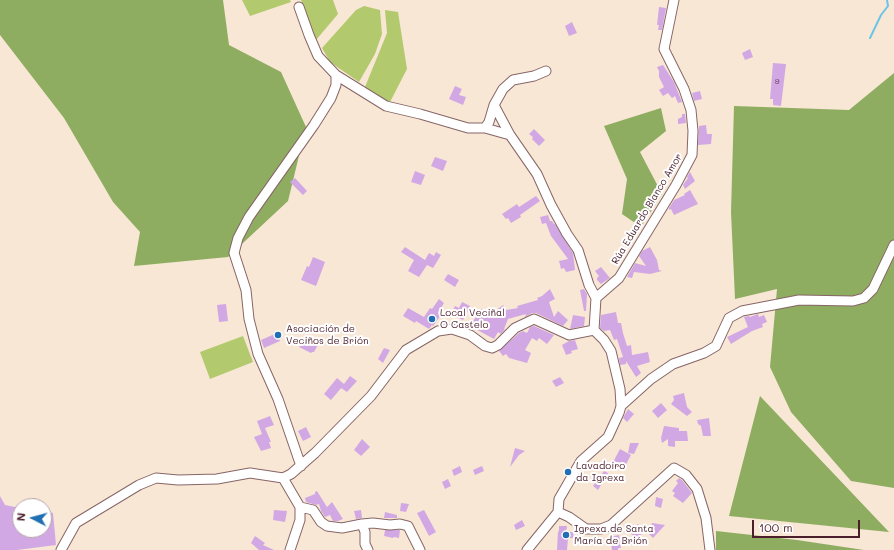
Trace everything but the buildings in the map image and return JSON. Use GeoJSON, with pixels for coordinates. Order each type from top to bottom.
{"type":"FeatureCollection","features":[{"type":"Feature","properties":{"kind":"street","name":"Rúa Eduardo Blanco Amor"},"geometry":{"type":"LineString","coordinates":[[596,298],[619,278],[676,185],[692,155],[693,131],[691,110],[684,89],[664,50],[674,0]]}},
{"type":"Feature","properties":{"kind":"street"},"geometry":{"type":"LineString","coordinates":[[299,6],[318,56],[336,75],[386,106],[468,128],[485,128],[510,135]]}},
{"type":"Feature","properties":{"kind":"street"},"geometry":{"type":"LineString","coordinates":[[485,128],[489,122],[494,105],[503,89],[513,80],[534,76],[546,71]]}},
{"type":"Feature","properties":{"kind":"street"},"geometry":{"type":"LineString","coordinates":[[301,466],[278,399],[258,354],[249,319],[246,290],[234,253],[238,238],[249,216],[314,125],[331,98],[336,85],[336,75]]}},
{"type":"Feature","properties":{"kind":"street"},"geometry":{"type":"LineString","coordinates":[[494,105],[510,135],[537,174],[551,205],[567,234],[578,250],[589,284],[596,298],[594,330],[604,340],[611,351],[620,389],[621,406],[608,437],[581,461],[559,499],[558,512],[527,550]]}},
{"type":"Feature","properties":{"kind":"street"},"geometry":{"type":"LineString","coordinates":[[621,406],[651,379],[672,364],[704,353],[716,346],[729,318],[742,311],[799,300],[853,301],[864,298],[873,290],[894,245]]}},
{"type":"Feature","properties":{"kind":"street"},"geometry":{"type":"LineString","coordinates":[[61,550],[76,523],[139,485],[156,478],[178,480],[217,479],[250,473],[283,478],[291,474],[315,453],[371,396],[406,350],[438,331],[452,329],[470,335],[485,346],[492,348],[498,345],[515,328],[534,320],[569,336],[594,330]]}},
{"type":"Feature","properties":{"kind":"street"},"geometry":{"type":"LineString","coordinates":[[558,512],[569,516],[586,529],[601,529],[611,525],[674,468],[686,475],[697,489],[706,518],[710,550]]}},
{"type":"Feature","properties":{"kind":"street"},"geometry":{"type":"LineString","coordinates":[[283,478],[300,507],[300,520],[290,550]]}},
{"type":"Feature","properties":{"kind":"street"},"geometry":{"type":"LineString","coordinates":[[300,507],[313,510],[321,522],[327,526],[342,528],[373,523],[390,526],[400,524],[408,526],[420,550]]}},
{"type":"Feature","properties":{"kind":"street"},"geometry":{"type":"LineString","coordinates":[[362,524],[365,532],[365,544],[368,550]]}},
{"type":"Feature","properties":{"kind":"green space"},"geometry":{"type":"Polygon","coordinates":[[[0,0],[223,0],[229,45],[281,72],[306,127],[288,201],[228,257],[134,266],[140,232],[113,202],[64,118],[0,35],[0,0]]]}},
{"type":"Feature","properties":{"kind":"green space"},"geometry":{"type":"Polygon","coordinates":[[[242,0],[290,0],[291,2],[250,16],[242,0]]]}},
{"type":"Feature","properties":{"kind":"green space"},"geometry":{"type":"Polygon","coordinates":[[[301,0],[333,0],[338,14],[316,40],[301,0]]]}},
{"type":"Feature","properties":{"kind":"green space"},"geometry":{"type":"Polygon","coordinates":[[[364,6],[380,10],[382,34],[375,54],[359,82],[330,62],[322,48],[356,10],[364,6]]]}},
{"type":"Feature","properties":{"kind":"green space"},"geometry":{"type":"Polygon","coordinates":[[[385,10],[398,12],[407,69],[390,102],[378,97],[365,87],[387,33],[385,10]]]}},
{"type":"Feature","properties":{"kind":"green space"},"geometry":{"type":"Polygon","coordinates":[[[894,73],[894,488],[851,481],[791,412],[770,367],[777,289],[735,299],[731,212],[734,106],[849,110],[894,73]]]}},
{"type":"Feature","properties":{"kind":"green space"},"geometry":{"type":"Polygon","coordinates":[[[661,108],[666,131],[640,152],[662,194],[641,227],[622,214],[627,179],[604,126],[661,108]]]}},
{"type":"Feature","properties":{"kind":"green space"},"geometry":{"type":"Polygon","coordinates":[[[243,336],[253,362],[210,379],[200,352],[243,336]]]}},
{"type":"Feature","properties":{"kind":"green space"},"geometry":{"type":"Polygon","coordinates":[[[760,396],[889,532],[729,516],[760,396]]]}},
{"type":"Feature","properties":{"kind":"green space"},"geometry":{"type":"Polygon","coordinates":[[[716,531],[797,540],[864,550],[716,550],[716,531]]]}},
{"type":"Feature","properties":{"kind":"waterway"},"geometry":{"type":"LineString","coordinates":[[870,38],[881,15],[888,6],[887,0]]}},
{"type":"Feature","properties":{"kind":"place","name":"Local Veciñal O Castelo"},"geometry":{"type":"Point","coordinates":[432,319]}},
{"type":"Feature","properties":{"kind":"place","name":"Asociación de Veciños de Brión"},"geometry":{"type":"Point","coordinates":[278,335]}},
{"type":"Feature","properties":{"kind":"place","name":"Lavadoiro da Igrexa"},"geometry":{"type":"Point","coordinates":[568,472]}},
{"type":"Feature","properties":{"kind":"place","name":"Igrexa de Santa María de Brión"},"geometry":{"type":"Point","coordinates":[566,535]}}]}
